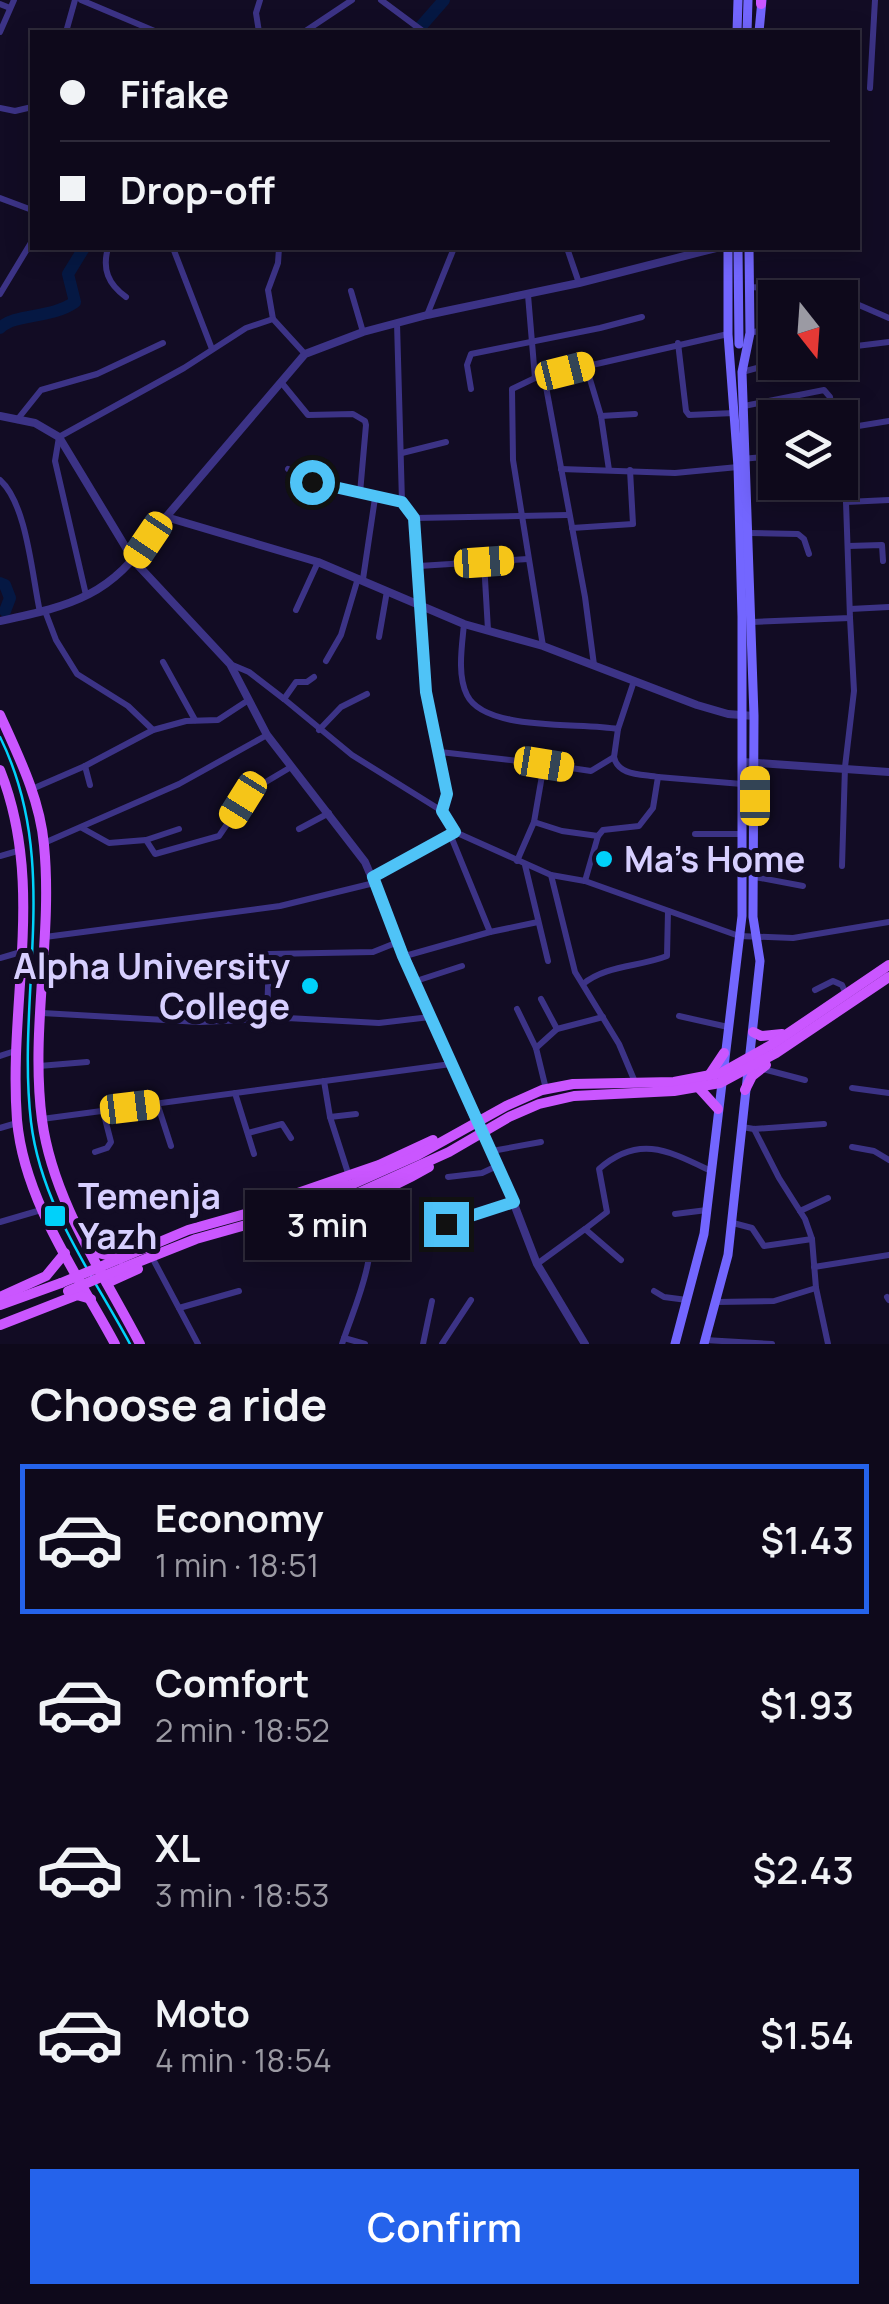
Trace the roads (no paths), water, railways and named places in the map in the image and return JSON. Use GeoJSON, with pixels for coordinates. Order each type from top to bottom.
{"type":"FeatureCollection","features":[{"type":"Feature","properties":{"kind":"main road"},"geometry":{"type":"LineString","coordinates":[[737,30],[738,0]]}},
{"type":"Feature","properties":{"kind":"main road"},"geometry":{"type":"LineString","coordinates":[[747,30],[748,0]]}},
{"type":"Feature","properties":{"kind":"main road"},"geometry":{"type":"LineString","coordinates":[[760,30],[761,1]]}},
{"type":"Feature","properties":{"kind":"main road"},"geometry":{"type":"LineString","coordinates":[[675,1344],[701,1256],[739,936],[744,834],[740,462],[744,406],[728,334],[728,250]]}},
{"type":"Feature","properties":{"kind":"main road"},"geometry":{"type":"LineString","coordinates":[[704,1342],[732,1224],[760,961],[754,936],[755,762],[749,533],[734,413],[739,344],[738,250]]}},
{"type":"Feature","properties":{"kind":"main road"},"geometry":{"type":"LineString","coordinates":[[737,372],[750,332],[749,250]]}},
{"type":"Feature","properties":{"kind":"main road"},"geometry":{"type":"LineString","coordinates":[[0,715],[32,788],[44,843],[45,937],[39,1066],[42,1118],[56,1174],[90,1252],[140,1344]]}},
{"type":"Feature","properties":{"kind":"main road"},"geometry":{"type":"LineString","coordinates":[[0,770],[16,812],[22,850],[22,952],[15,1052],[17,1123],[31,1182],[42,1209],[115,1344]]}},
{"type":"Feature","properties":{"kind":"main road"},"geometry":{"type":"LineString","coordinates":[[745,1090],[761,1068],[785,1052],[790,1037],[889,965]]}},
{"type":"Feature","properties":{"kind":"main road"},"geometry":{"type":"LineString","coordinates":[[90,1252],[110,1256],[186,1224],[272,1202],[349,1176],[436,1139],[479,1129],[562,1098],[721,1078],[889,977]]}},
{"type":"Feature","properties":{"kind":"main road"},"geometry":{"type":"LineString","coordinates":[[753,1032],[790,1037]]}},
{"type":"Feature","properties":{"kind":"main road"},"geometry":{"type":"LineString","coordinates":[[702,1083],[724,1054]]}},
{"type":"Feature","properties":{"kind":"main road"},"geometry":{"type":"LineString","coordinates":[[107,1283],[185,1248],[316,1216],[398,1185],[438,1162],[506,1106],[546,1089],[572,1084],[702,1083]]}},
{"type":"Feature","properties":{"kind":"main road"},"geometry":{"type":"LineString","coordinates":[[702,1083],[718,1109]]}},
{"type":"Feature","properties":{"kind":"main road"},"geometry":{"type":"LineString","coordinates":[[121,1264],[188,1230],[353,1184],[448,1138]]}},
{"type":"Feature","properties":{"kind":"main road"},"geometry":{"type":"LineString","coordinates":[[0,1322],[65,1287],[121,1264],[356,1194],[449,1152]]}},
{"type":"Feature","properties":{"kind":"main road"},"geometry":{"type":"LineString","coordinates":[[0,1297],[46,1276],[65,1253]]}},
{"type":"Feature","properties":{"kind":"main road"},"geometry":{"type":"LineString","coordinates":[[0,1305],[65,1287]]}},
{"type":"Feature","properties":{"kind":"main road"},"geometry":{"type":"LineString","coordinates":[[0,1322],[77,1295],[91,1300]]}},
{"type":"Feature","properties":{"kind":"street"},"geometry":{"type":"LineString","coordinates":[[67,30],[78,0],[152,30]]}},
{"type":"Feature","properties":{"kind":"street"},"geometry":{"type":"LineString","coordinates":[[259,30],[256,13],[260,0]]}},
{"type":"Feature","properties":{"kind":"street"},"geometry":{"type":"LineString","coordinates":[[307,30],[352,0]]}},
{"type":"Feature","properties":{"kind":"street"},"geometry":{"type":"LineString","coordinates":[[381,0],[421,30]]}},
{"type":"Feature","properties":{"kind":"street"},"geometry":{"type":"LineString","coordinates":[[870,88],[875,0]]}},
{"type":"Feature","properties":{"kind":"street"},"geometry":{"type":"LineString","coordinates":[[0,4],[12,4],[0,32]]}},
{"type":"Feature","properties":{"kind":"street"},"geometry":{"type":"LineString","coordinates":[[0,108],[15,111],[30,107]]}},
{"type":"Feature","properties":{"kind":"street"},"geometry":{"type":"LineString","coordinates":[[0,198],[30,209]]}},
{"type":"Feature","properties":{"kind":"street"},"geometry":{"type":"LineString","coordinates":[[0,294],[30,244]]}},
{"type":"Feature","properties":{"kind":"street"},"geometry":{"type":"LineString","coordinates":[[107,250],[108,279],[126,297]]}},
{"type":"Feature","properties":{"kind":"street"},"geometry":{"type":"LineString","coordinates":[[174,250],[212,348]]}},
{"type":"Feature","properties":{"kind":"street"},"geometry":{"type":"LineString","coordinates":[[278,250],[278,263],[268,290],[273,319],[304,354]]}},
{"type":"Feature","properties":{"kind":"street"},"geometry":{"type":"LineString","coordinates":[[428,315],[453,250]]}},
{"type":"Feature","properties":{"kind":"street"},"geometry":{"type":"LineString","coordinates":[[568,250],[579,283]]}},
{"type":"Feature","properties":{"kind":"street"},"geometry":{"type":"LineString","coordinates":[[0,621],[86,597],[134,561],[166,517],[304,354],[397,322],[528,295],[708,250]]}},
{"type":"Feature","properties":{"kind":"street"},"geometry":{"type":"LineString","coordinates":[[748,286],[819,291],[846,288],[852,302],[889,318]]}},
{"type":"Feature","properties":{"kind":"street"},"geometry":{"type":"LineString","coordinates":[[352,291],[364,332]]}},
{"type":"Feature","properties":{"kind":"street"},"geometry":{"type":"LineString","coordinates":[[528,295],[535,378]]}},
{"type":"Feature","properties":{"kind":"street"},"geometry":{"type":"LineString","coordinates":[[471,390],[468,364],[472,354],[642,316]]}},
{"type":"Feature","properties":{"kind":"street"},"geometry":{"type":"LineString","coordinates":[[86,597],[54,461],[59,437],[246,328],[273,319]]}},
{"type":"Feature","properties":{"kind":"street"},"geometry":{"type":"LineString","coordinates":[[397,322],[402,502],[414,518],[426,692],[447,794],[442,811]]}},
{"type":"Feature","properties":{"kind":"street"},"geometry":{"type":"LineString","coordinates":[[750,332],[758,330]]}},
{"type":"Feature","properties":{"kind":"street"},"geometry":{"type":"LineString","coordinates":[[543,646],[512,460],[510,395],[516,385],[535,378],[728,334]]}},
{"type":"Feature","properties":{"kind":"street"},"geometry":{"type":"LineString","coordinates":[[17,420],[41,390],[112,368],[163,342]]}},
{"type":"Feature","properties":{"kind":"street"},"geometry":{"type":"LineString","coordinates":[[858,346],[889,342]]}},
{"type":"Feature","properties":{"kind":"street"},"geometry":{"type":"LineString","coordinates":[[678,343],[686,411],[690,415],[734,413]]}},
{"type":"Feature","properties":{"kind":"street"},"geometry":{"type":"LineString","coordinates":[[586,366],[601,416],[610,470]]}},
{"type":"Feature","properties":{"kind":"street"},"geometry":{"type":"LineString","coordinates":[[737,372],[758,367]]}},
{"type":"Feature","properties":{"kind":"street"},"geometry":{"type":"LineString","coordinates":[[544,376],[594,665]]}},
{"type":"Feature","properties":{"kind":"street"},"geometry":{"type":"LineString","coordinates":[[280,382],[308,415],[353,414],[366,421],[360,494]]}},
{"type":"Feature","properties":{"kind":"street"},"geometry":{"type":"LineString","coordinates":[[774,400],[824,390],[831,400]]}},
{"type":"Feature","properties":{"kind":"street"},"geometry":{"type":"LineString","coordinates":[[744,406],[758,403]]}},
{"type":"Feature","properties":{"kind":"street"},"geometry":{"type":"LineString","coordinates":[[601,416],[635,414]]}},
{"type":"Feature","properties":{"kind":"street"},"geometry":{"type":"LineString","coordinates":[[0,416],[35,423],[59,437],[134,561],[230,664],[267,735],[330,812],[374,880],[414,982],[499,1165],[537,1264],[585,1344]]}},
{"type":"Feature","properties":{"kind":"street"},"geometry":{"type":"LineString","coordinates":[[858,426],[889,421]]}},
{"type":"Feature","properties":{"kind":"street"},"geometry":{"type":"LineString","coordinates":[[402,453],[446,442]]}},
{"type":"Feature","properties":{"kind":"street"},"geometry":{"type":"LineString","coordinates":[[561,469],[674,473],[758,459]]}},
{"type":"Feature","properties":{"kind":"street"},"geometry":{"type":"LineString","coordinates":[[288,469],[312,482],[402,502]]}},
{"type":"Feature","properties":{"kind":"street"},"geometry":{"type":"LineString","coordinates":[[572,528],[633,524],[630,470]]}},
{"type":"Feature","properties":{"kind":"street"},"geometry":{"type":"LineString","coordinates":[[0,480],[11,490],[19,510],[42,612],[56,640],[77,674],[128,706],[153,730]]}},
{"type":"Feature","properties":{"kind":"street"},"geometry":{"type":"LineString","coordinates":[[326,661],[341,635],[360,578],[375,498]]}},
{"type":"Feature","properties":{"kind":"street"},"geometry":{"type":"LineString","coordinates":[[842,866],[845,767],[854,691],[846,502],[889,500]]}},
{"type":"Feature","properties":{"kind":"street"},"geometry":{"type":"LineString","coordinates":[[414,518],[568,515]]}},
{"type":"Feature","properties":{"kind":"street"},"geometry":{"type":"LineString","coordinates":[[166,517],[318,562],[464,624],[543,646],[697,706],[754,716]]}},
{"type":"Feature","properties":{"kind":"street"},"geometry":{"type":"LineString","coordinates":[[749,533],[798,534],[809,554]]}},
{"type":"Feature","properties":{"kind":"street"},"geometry":{"type":"LineString","coordinates":[[848,546],[882,545],[883,560]]}},
{"type":"Feature","properties":{"kind":"street"},"geometry":{"type":"LineString","coordinates":[[419,566],[528,559]]}},
{"type":"Feature","properties":{"kind":"street"},"geometry":{"type":"LineString","coordinates":[[296,610],[318,562]]}},
{"type":"Feature","properties":{"kind":"street"},"geometry":{"type":"LineString","coordinates":[[484,562],[488,630]]}},
{"type":"Feature","properties":{"kind":"street"},"geometry":{"type":"LineString","coordinates":[[379,637],[387,591]]}},
{"type":"Feature","properties":{"kind":"street"},"geometry":{"type":"LineString","coordinates":[[752,622],[889,607]]}},
{"type":"Feature","properties":{"kind":"street"},"geometry":{"type":"LineString","coordinates":[[464,624],[464,690],[477,708],[502,719],[618,729]]}},
{"type":"Feature","properties":{"kind":"street"},"geometry":{"type":"LineString","coordinates":[[163,662],[195,720]]}},
{"type":"Feature","properties":{"kind":"street"},"geometry":{"type":"LineString","coordinates":[[230,664],[248,672],[352,755],[442,811],[490,932]]}},
{"type":"Feature","properties":{"kind":"street"},"geometry":{"type":"LineString","coordinates":[[284,699],[296,682],[314,677]]}},
{"type":"Feature","properties":{"kind":"street"},"geometry":{"type":"LineString","coordinates":[[634,681],[618,729],[616,764],[624,771],[658,777],[742,784]]}},
{"type":"Feature","properties":{"kind":"street"},"geometry":{"type":"LineString","coordinates":[[319,730],[341,707],[367,694]]}},
{"type":"Feature","properties":{"kind":"street"},"geometry":{"type":"LineString","coordinates":[[32,788],[85,766],[153,730],[195,720],[218,720],[247,700]]}},
{"type":"Feature","properties":{"kind":"street"},"geometry":{"type":"LineString","coordinates":[[44,843],[179,784],[267,735]]}},
{"type":"Feature","properties":{"kind":"street"},"geometry":{"type":"LineString","coordinates":[[440,752],[591,771],[614,757]]}},
{"type":"Feature","properties":{"kind":"street"},"geometry":{"type":"LineString","coordinates":[[743,762],[889,772]]}},
{"type":"Feature","properties":{"kind":"street"},"geometry":{"type":"LineString","coordinates":[[544,764],[534,822],[521,862],[548,961]]}},
{"type":"Feature","properties":{"kind":"street"},"geometry":{"type":"LineString","coordinates":[[85,766],[90,785]]}},
{"type":"Feature","properties":{"kind":"street"},"geometry":{"type":"LineString","coordinates":[[146,840],[152,852],[159,854],[219,836],[249,792],[290,766]]}},
{"type":"Feature","properties":{"kind":"street"},"geometry":{"type":"LineString","coordinates":[[585,881],[602,830],[644,823],[653,808],[658,777]]}},
{"type":"Feature","properties":{"kind":"street"},"geometry":{"type":"LineString","coordinates":[[299,829],[330,812]]}},
{"type":"Feature","properties":{"kind":"street"},"geometry":{"type":"LineString","coordinates":[[534,822],[598,836]]}},
{"type":"Feature","properties":{"kind":"street"},"geometry":{"type":"LineString","coordinates":[[82,828],[109,843],[146,840],[179,829]]}},
{"type":"Feature","properties":{"kind":"street"},"geometry":{"type":"LineString","coordinates":[[453,833],[551,875],[585,881],[739,936],[793,938],[889,922]]}},
{"type":"Feature","properties":{"kind":"street"},"geometry":{"type":"LineString","coordinates":[[45,937],[311,901],[374,880],[453,833]]}},
{"type":"Feature","properties":{"kind":"street"},"geometry":{"type":"LineString","coordinates":[[696,834],[744,834]]}},
{"type":"Feature","properties":{"kind":"street"},"geometry":{"type":"LineString","coordinates":[[0,856],[22,850]]}},
{"type":"Feature","properties":{"kind":"street"},"geometry":{"type":"LineString","coordinates":[[551,875],[575,972],[603,1017],[636,1084]]}},
{"type":"Feature","properties":{"kind":"street"},"geometry":{"type":"LineString","coordinates":[[755,877],[802,886]]}},
{"type":"Feature","properties":{"kind":"street"},"geometry":{"type":"LineString","coordinates":[[583,984],[605,970],[667,956],[668,911]]}},
{"type":"Feature","properties":{"kind":"street"},"geometry":{"type":"LineString","coordinates":[[403,956],[538,922]]}},
{"type":"Feature","properties":{"kind":"street"},"geometry":{"type":"LineString","coordinates":[[267,1018],[269,954],[373,952],[398,942]]}},
{"type":"Feature","properties":{"kind":"street"},"geometry":{"type":"LineString","coordinates":[[0,958],[22,952]]}},
{"type":"Feature","properties":{"kind":"street"},"geometry":{"type":"LineString","coordinates":[[414,982],[462,966]]}},
{"type":"Feature","properties":{"kind":"street"},"geometry":{"type":"LineString","coordinates":[[815,990],[832,981],[842,986],[846,994]]}},
{"type":"Feature","properties":{"kind":"street"},"geometry":{"type":"LineString","coordinates":[[540,1000],[556,1029]]}},
{"type":"Feature","properties":{"kind":"street"},"geometry":{"type":"LineString","coordinates":[[517,1009],[536,1048],[546,1089]]}},
{"type":"Feature","properties":{"kind":"street"},"geometry":{"type":"LineString","coordinates":[[42,1013],[200,1022],[267,1018],[379,1022],[430,1018]]}},
{"type":"Feature","properties":{"kind":"street"},"geometry":{"type":"LineString","coordinates":[[679,1016],[728,1027]]}},
{"type":"Feature","properties":{"kind":"street"},"geometry":{"type":"LineString","coordinates":[[536,1048],[556,1029],[603,1017]]}},
{"type":"Feature","properties":{"kind":"street"},"geometry":{"type":"LineString","coordinates":[[0,1056],[15,1052]]}},
{"type":"Feature","properties":{"kind":"street"},"geometry":{"type":"LineString","coordinates":[[39,1066],[87,1062]]}},
{"type":"Feature","properties":{"kind":"street"},"geometry":{"type":"LineString","coordinates":[[42,1118],[451,1064]]}},
{"type":"Feature","properties":{"kind":"street"},"geometry":{"type":"LineString","coordinates":[[761,1068],[805,1080]]}},
{"type":"Feature","properties":{"kind":"street"},"geometry":{"type":"LineString","coordinates":[[324,1081],[330,1117],[349,1176]]}},
{"type":"Feature","properties":{"kind":"street"},"geometry":{"type":"LineString","coordinates":[[852,1088],[889,1093]]}},
{"type":"Feature","properties":{"kind":"street"},"geometry":{"type":"LineString","coordinates":[[235,1093],[254,1154]]}},
{"type":"Feature","properties":{"kind":"street"},"geometry":{"type":"LineString","coordinates":[[156,1104],[171,1146]]}},
{"type":"Feature","properties":{"kind":"street"},"geometry":{"type":"LineString","coordinates":[[95,1152],[107,1148],[110,1142],[102,1111]]}},
{"type":"Feature","properties":{"kind":"street"},"geometry":{"type":"LineString","coordinates":[[330,1117],[356,1114]]}},
{"type":"Feature","properties":{"kind":"street"},"geometry":{"type":"LineString","coordinates":[[0,1128],[17,1123]]}},
{"type":"Feature","properties":{"kind":"street"},"geometry":{"type":"LineString","coordinates":[[248,1133],[282,1124],[291,1138]]}},
{"type":"Feature","properties":{"kind":"street"},"geometry":{"type":"LineString","coordinates":[[742,1127],[824,1124]]}},
{"type":"Feature","properties":{"kind":"street"},"geometry":{"type":"LineString","coordinates":[[754,1129],[812,1238],[816,1288],[828,1344]]}},
{"type":"Feature","properties":{"kind":"street"},"geometry":{"type":"LineString","coordinates":[[492,1151],[541,1142]]}},
{"type":"Feature","properties":{"kind":"street"},"geometry":{"type":"LineString","coordinates":[[537,1264],[607,1212],[599,1169],[630,1150],[642,1147],[672,1152],[711,1172]]}},
{"type":"Feature","properties":{"kind":"street"},"geometry":{"type":"LineString","coordinates":[[852,1147],[874,1151],[889,1160]]}},
{"type":"Feature","properties":{"kind":"street"},"geometry":{"type":"LineString","coordinates":[[448,1177],[482,1173],[499,1165]]}},
{"type":"Feature","properties":{"kind":"street"},"geometry":{"type":"LineString","coordinates":[[800,1212],[828,1198]]}},
{"type":"Feature","properties":{"kind":"street"},"geometry":{"type":"LineString","coordinates":[[365,1199],[371,1222],[371,1263],[343,1341],[366,1344]]}},
{"type":"Feature","properties":{"kind":"street"},"geometry":{"type":"LineString","coordinates":[[446,1224],[514,1202]]}},
{"type":"Feature","properties":{"kind":"street"},"geometry":{"type":"LineString","coordinates":[[0,1222],[42,1209]]}},
{"type":"Feature","properties":{"kind":"street"},"geometry":{"type":"LineString","coordinates":[[675,1214],[707,1210]]}},
{"type":"Feature","properties":{"kind":"street"},"geometry":{"type":"LineString","coordinates":[[732,1224],[752,1228],[764,1246],[812,1238]]}},
{"type":"Feature","properties":{"kind":"street"},"geometry":{"type":"LineString","coordinates":[[586,1229],[620,1260]]}},
{"type":"Feature","properties":{"kind":"street"},"geometry":{"type":"LineString","coordinates":[[814,1267],[889,1255]]}},
{"type":"Feature","properties":{"kind":"street"},"geometry":{"type":"LineString","coordinates":[[154,1261],[198,1344]]}},
{"type":"Feature","properties":{"kind":"street"},"geometry":{"type":"LineString","coordinates":[[716,1302],[763,1303],[816,1288]]}},
{"type":"Feature","properties":{"kind":"street"},"geometry":{"type":"LineString","coordinates":[[178,1308],[238,1291]]}},
{"type":"Feature","properties":{"kind":"street"},"geometry":{"type":"LineString","coordinates":[[654,1291],[664,1298],[688,1300]]}},
{"type":"Feature","properties":{"kind":"street"},"geometry":{"type":"LineString","coordinates":[[423,1344],[432,1300]]}},
{"type":"Feature","properties":{"kind":"street"},"geometry":{"type":"LineString","coordinates":[[442,1344],[471,1300]]}},
{"type":"Feature","properties":{"kind":"street"},"geometry":{"type":"LineString","coordinates":[[704,1342],[772,1344]]}},
{"type":"Feature","properties":{"kind":"waterway"},"geometry":{"type":"LineString","coordinates":[[418,30],[444,0]]}},
{"type":"Feature","properties":{"kind":"waterway"},"geometry":{"type":"LineString","coordinates":[[0,328],[75,302],[68,274],[83,250]]}},
{"type":"Feature","properties":{"kind":"waterway"},"geometry":{"type":"LineString","coordinates":[[0,583],[5,585],[10,598],[5,611]]}},
{"type":"Feature","properties":{"kind":"tram line"},"geometry":{"type":"LineString","coordinates":[[0,737],[19,784],[29,831],[33,927],[28,1073],[37,1152],[56,1210],[130,1344]]}},
{"type":"Feature","properties":{"kind":"place","name":"Ma's Home"},"geometry":{"type":"Point","coordinates":[604,859]}},
{"type":"Feature","properties":{"kind":"place","name":"Alpha University College"},"geometry":{"type":"Point","coordinates":[310,986]}},
{"type":"Feature","properties":{"kind":"place","name":"Temenja Yazh"},"geometry":{"type":"Point","coordinates":[55,1216]}}]}
